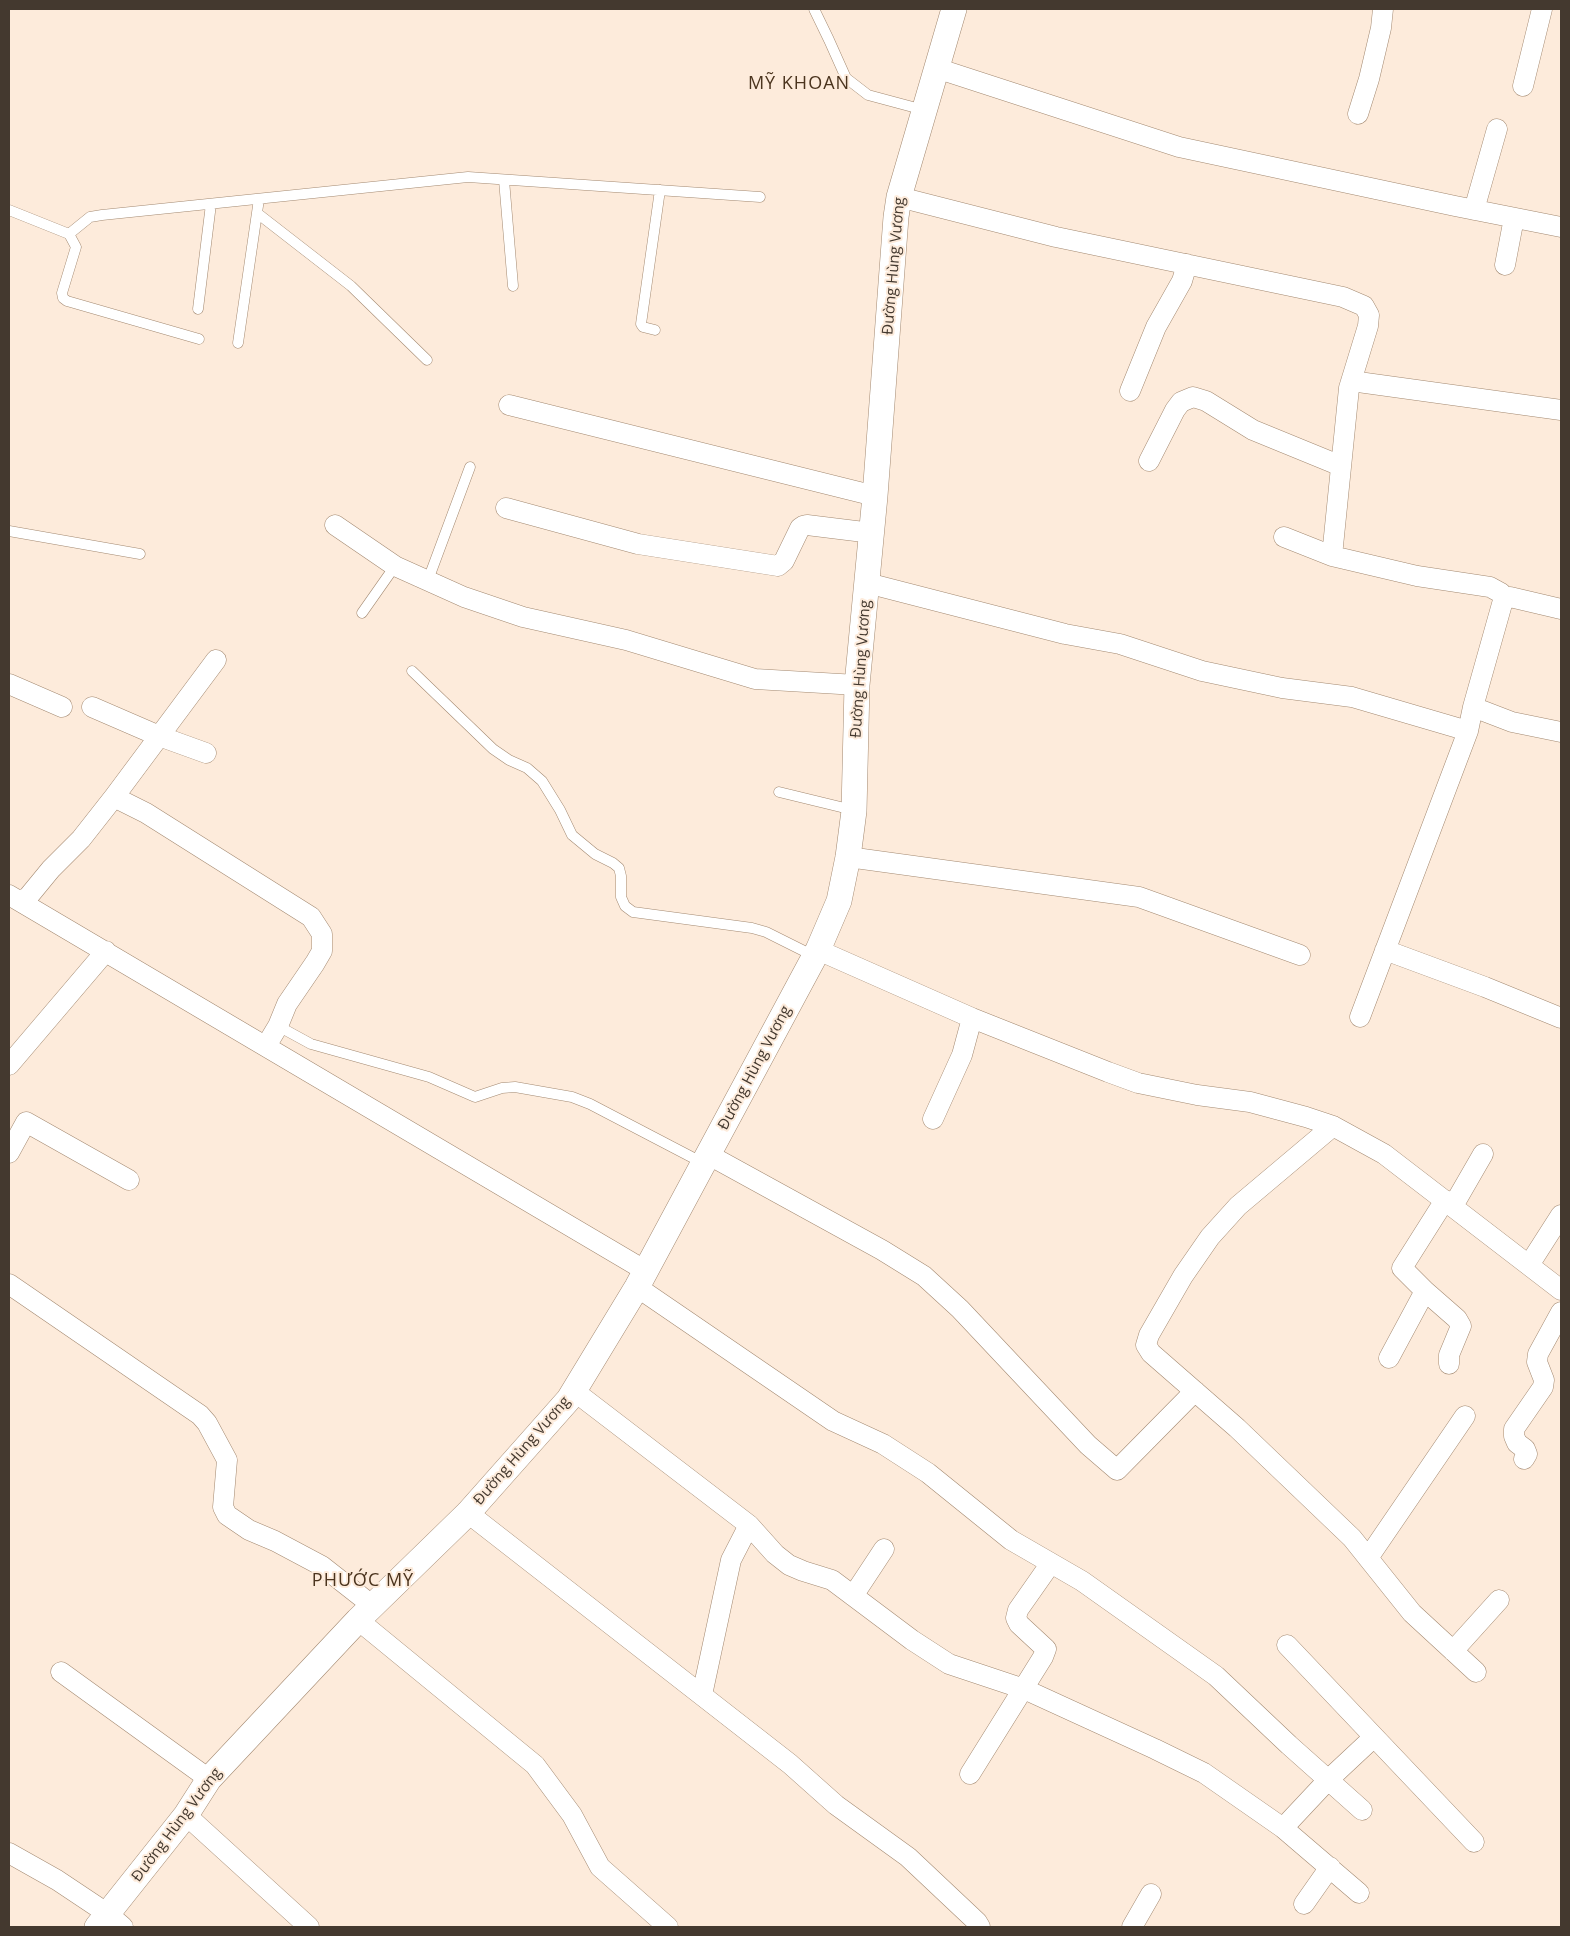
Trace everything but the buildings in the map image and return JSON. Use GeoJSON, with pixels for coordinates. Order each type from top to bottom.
{"type":"FeatureCollection","features":[{"type":"Feature","properties":{"kind":"street","name":"Đường Hùng Vương"},"geometry":{"type":"LineString","coordinates":[[109,1923],[186,1816],[209,1779],[365,1613],[468,1513],[569,1399],[642,1279],[816,953],[839,901],[848,857],[854,811],[857,685],[872,533],[896,217],[899,197],[954,9]]}},
{"type":"Feature","properties":{"kind":"street"},"geometry":{"type":"LineString","coordinates":[[1358,114],[1381,28],[1382,9]]}},
{"type":"Feature","properties":{"kind":"street"},"geometry":{"type":"LineString","coordinates":[[1523,86],[1542,9]]}},
{"type":"Feature","properties":{"kind":"street"},"geometry":{"type":"LineString","coordinates":[[936,68],[1180,146],[1561,227]]}},
{"type":"Feature","properties":{"kind":"street"},"geometry":{"type":"LineString","coordinates":[[1474,210],[1497,129]]}},
{"type":"Feature","properties":{"kind":"street"},"geometry":{"type":"LineString","coordinates":[[899,197],[1056,237],[1343,297],[1364,306],[1369,315],[1368,326],[1349,388],[1332,556]]}},
{"type":"Feature","properties":{"kind":"street"},"geometry":{"type":"LineString","coordinates":[[1505,265],[1514,218]]}},
{"type":"Feature","properties":{"kind":"street"},"geometry":{"type":"LineString","coordinates":[[1130,391],[1156,327],[1182,280],[1187,264]]}},
{"type":"Feature","properties":{"kind":"street"},"geometry":{"type":"LineString","coordinates":[[1351,381],[1561,410]]}},
{"type":"Feature","properties":{"kind":"street"},"geometry":{"type":"LineString","coordinates":[[1149,461],[1174,410],[1181,402],[1193,397],[1206,401],[1253,430],[1342,466]]}},
{"type":"Feature","properties":{"kind":"street"},"geometry":{"type":"LineString","coordinates":[[509,405],[875,496]]}},
{"type":"Feature","properties":{"kind":"street"},"geometry":{"type":"LineString","coordinates":[[506,508],[638,544],[778,566],[784,561],[800,528],[803,526],[872,533]]}},
{"type":"Feature","properties":{"kind":"street"},"geometry":{"type":"LineString","coordinates":[[335,524],[395,566],[464,597],[523,617],[626,640],[755,678],[772,681],[857,685]]}},
{"type":"Feature","properties":{"kind":"street"},"geometry":{"type":"LineString","coordinates":[[1284,538],[1332,556],[1418,576],[1490,587],[1502,593],[1505,600]]}},
{"type":"Feature","properties":{"kind":"street"},"geometry":{"type":"LineString","coordinates":[[867,583],[1065,634],[1120,644],[1202,671],[1282,688],[1352,697],[1468,731]]}},
{"type":"Feature","properties":{"kind":"street"},"geometry":{"type":"LineString","coordinates":[[1360,1017],[1468,731],[1502,604],[1510,597],[1561,609]]}},
{"type":"Feature","properties":{"kind":"street"},"geometry":{"type":"LineString","coordinates":[[15,898],[28,897],[51,869],[81,839],[216,660]]}},
{"type":"Feature","properties":{"kind":"street"},"geometry":{"type":"LineString","coordinates":[[9,684],[62,707]]}},
{"type":"Feature","properties":{"kind":"street"},"geometry":{"type":"LineString","coordinates":[[92,707],[159,736],[206,753]]}},
{"type":"Feature","properties":{"kind":"street"},"geometry":{"type":"LineString","coordinates":[[1473,707],[1512,722],[1561,732]]}},
{"type":"Feature","properties":{"kind":"street"},"geometry":{"type":"LineString","coordinates":[[114,797],[146,813],[311,917],[322,934],[322,951],[287,1004],[278,1026],[266,1046]]}},
{"type":"Feature","properties":{"kind":"street"},"geometry":{"type":"LineString","coordinates":[[848,857],[1139,897],[1300,955]]}},
{"type":"Feature","properties":{"kind":"street"},"geometry":{"type":"LineString","coordinates":[[15,898],[266,1046],[642,1279],[833,1421],[884,1444],[928,1473],[1011,1540],[1082,1581],[1216,1676],[1362,1810]]}},
{"type":"Feature","properties":{"kind":"street"},"geometry":{"type":"LineString","coordinates":[[1385,950],[1485,987],[1561,1018]]}},
{"type":"Feature","properties":{"kind":"street"},"geometry":{"type":"LineString","coordinates":[[9,1065],[106,951]]}},
{"type":"Feature","properties":{"kind":"street"},"geometry":{"type":"LineString","coordinates":[[816,953],[972,1018],[1138,1083],[1197,1095],[1250,1102],[1334,1126],[1384,1154],[1561,1290]]}},
{"type":"Feature","properties":{"kind":"street"},"geometry":{"type":"LineString","coordinates":[[933,1119],[962,1055],[972,1018]]}},
{"type":"Feature","properties":{"kind":"street"},"geometry":{"type":"LineString","coordinates":[[9,1153],[26,1122],[129,1180]]}},
{"type":"Feature","properties":{"kind":"street"},"geometry":{"type":"LineString","coordinates":[[1334,1126],[1238,1206],[1210,1237],[1183,1276],[1148,1335],[1146,1345],[1151,1353],[1244,1434],[1352,1538],[1412,1613],[1476,1672]]}},
{"type":"Feature","properties":{"kind":"street"},"geometry":{"type":"LineString","coordinates":[[1449,1364],[1449,1355],[1461,1326],[1457,1319],[1402,1268],[1482,1154]]}},
{"type":"Feature","properties":{"kind":"street"},"geometry":{"type":"LineString","coordinates":[[706,1159],[882,1250],[924,1276],[960,1308],[1088,1445],[1117,1470],[1195,1390]]}},
{"type":"Feature","properties":{"kind":"street"},"geometry":{"type":"LineString","coordinates":[[1529,1266],[1561,1215]]}},
{"type":"Feature","properties":{"kind":"street"},"geometry":{"type":"LineString","coordinates":[[9,1284],[208,1423],[227,1460],[223,1507],[227,1515],[249,1530],[275,1541],[322,1566],[365,1613],[535,1765],[572,1815],[600,1867],[668,1927]]}},
{"type":"Feature","properties":{"kind":"street"},"geometry":{"type":"LineString","coordinates":[[1388,1358],[1426,1291]]}},
{"type":"Feature","properties":{"kind":"street"},"geometry":{"type":"LineString","coordinates":[[1524,1459],[1527,1454],[1517,1443],[1514,1436],[1515,1424],[1543,1387],[1544,1380],[1537,1362],[1538,1354],[1561,1312]]}},
{"type":"Feature","properties":{"kind":"street"},"geometry":{"type":"LineString","coordinates":[[574,1391],[748,1525],[774,1554],[789,1565],[832,1580],[912,1640],[949,1664],[1024,1689],[1204,1773],[1283,1828],[1359,1893]]}},
{"type":"Feature","properties":{"kind":"street"},"geometry":{"type":"LineString","coordinates":[[1368,1558],[1465,1416]]}},
{"type":"Feature","properties":{"kind":"street"},"geometry":{"type":"LineString","coordinates":[[468,1513],[790,1764],[836,1805],[908,1857],[970,1923]]}},
{"type":"Feature","properties":{"kind":"street"},"geometry":{"type":"LineString","coordinates":[[702,1695],[731,1560],[748,1525]]}},
{"type":"Feature","properties":{"kind":"street"},"geometry":{"type":"LineString","coordinates":[[853,1596],[884,1549]]}},
{"type":"Feature","properties":{"kind":"street"},"geometry":{"type":"LineString","coordinates":[[970,1774],[1043,1657],[1046,1649],[1019,1624],[1016,1614],[1051,1563]]}},
{"type":"Feature","properties":{"kind":"street"},"geometry":{"type":"LineString","coordinates":[[1453,1651],[1498,1600]]}},
{"type":"Feature","properties":{"kind":"street"},"geometry":{"type":"LineString","coordinates":[[1288,1646],[1474,1842]]}},
{"type":"Feature","properties":{"kind":"street"},"geometry":{"type":"LineString","coordinates":[[61,1672],[209,1779]]}},
{"type":"Feature","properties":{"kind":"street"},"geometry":{"type":"LineString","coordinates":[[1283,1828],[1328,1780],[1374,1736]]}},
{"type":"Feature","properties":{"kind":"street"},"geometry":{"type":"LineString","coordinates":[[186,1816],[309,1927]]}},
{"type":"Feature","properties":{"kind":"street"},"geometry":{"type":"LineString","coordinates":[[9,1852],[57,1880],[109,1923]]}},
{"type":"Feature","properties":{"kind":"street"},"geometry":{"type":"LineString","coordinates":[[1304,1904],[1330,1867]]}},
{"type":"Feature","properties":{"kind":"street"},"geometry":{"type":"LineString","coordinates":[[1132,1927],[1151,1894]]}},
{"type":"Feature","properties":{"kind":"lane"},"geometry":{"type":"LineString","coordinates":[[814,9],[846,78],[868,95],[924,110]]}},
{"type":"Feature","properties":{"kind":"lane"},"geometry":{"type":"LineString","coordinates":[[69,234],[90,217],[468,177],[760,196]]}},
{"type":"Feature","properties":{"kind":"lane"},"geometry":{"type":"LineString","coordinates":[[504,180],[513,286]]}},
{"type":"Feature","properties":{"kind":"lane"},"geometry":{"type":"LineString","coordinates":[[655,330],[643,327],[641,324],[660,190]]}},
{"type":"Feature","properties":{"kind":"lane"},"geometry":{"type":"LineString","coordinates":[[238,343],[259,199]]}},
{"type":"Feature","properties":{"kind":"lane"},"geometry":{"type":"LineString","coordinates":[[198,309],[211,204]]}},
{"type":"Feature","properties":{"kind":"lane"},"geometry":{"type":"LineString","coordinates":[[9,210],[69,234],[76,247],[62,298],[199,339]]}},
{"type":"Feature","properties":{"kind":"lane"},"geometry":{"type":"LineString","coordinates":[[257,213],[351,286],[427,360]]}},
{"type":"Feature","properties":{"kind":"lane"},"geometry":{"type":"LineString","coordinates":[[428,580],[470,466]]}},
{"type":"Feature","properties":{"kind":"lane"},"geometry":{"type":"LineString","coordinates":[[9,531],[140,554]]}},
{"type":"Feature","properties":{"kind":"lane"},"geometry":{"type":"LineString","coordinates":[[362,613],[395,566]]}},
{"type":"Feature","properties":{"kind":"lane"},"geometry":{"type":"LineString","coordinates":[[412,671],[493,749],[509,760],[527,768],[542,781],[560,810],[572,835],[595,854],[613,863],[618,868],[621,876],[621,896],[625,906],[634,912],[752,928],[816,953]]}},
{"type":"Feature","properties":{"kind":"lane"},"geometry":{"type":"LineString","coordinates":[[779,792],[854,811]]}},
{"type":"Feature","properties":{"kind":"lane"},"geometry":{"type":"LineString","coordinates":[[278,1026],[311,1044],[429,1077],[475,1097],[502,1088],[515,1087],[572,1097],[706,1159]]}},
{"type":"Feature","properties":{"kind":"district","name":"MỸ KHOAN"},"geometry":{"type":"Point","coordinates":[799,84]}},
{"type":"Feature","properties":{"kind":"district","name":"PHƯỚC MỸ"},"geometry":{"type":"Point","coordinates":[363,1581]}}]}
